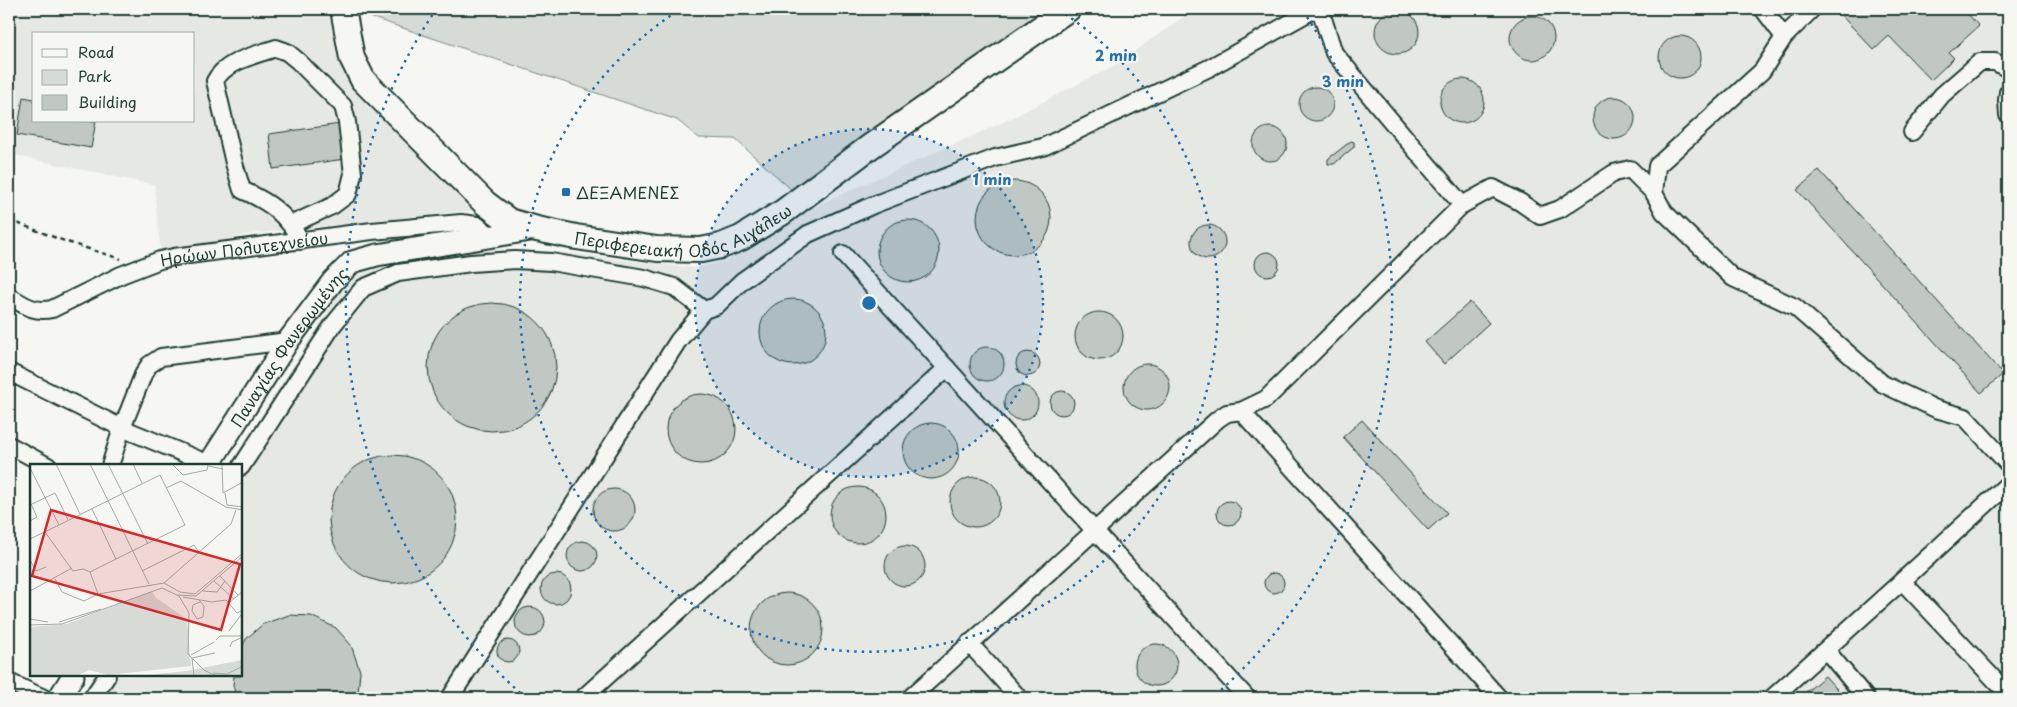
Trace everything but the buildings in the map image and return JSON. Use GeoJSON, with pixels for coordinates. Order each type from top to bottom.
{"type":"FeatureCollection","features":[{"type":"Feature","properties":{"kind":"highway","name":"Περιφερειακή Οδός Αιγάλεω"},"geometry":{"type":"LineString","coordinates":[[343,9],[352,58],[363,80],[484,203],[509,221],[536,229],[576,237],[657,249],[701,250],[721,246],[741,238],[783,212],[870,146],[1068,9]]}},
{"type":"Feature","properties":{"kind":"main road","name":"Παναγίας Φανερωμένης"},"geometry":{"type":"LineString","coordinates":[[210,464],[288,341],[333,280],[352,262],[377,255],[490,235],[536,229]]}},
{"type":"Feature","properties":{"kind":"main road"},"geometry":{"type":"LineString","coordinates":[[59,698],[72,677]]}},
{"type":"Feature","properties":{"kind":"street"},"geometry":{"type":"LineString","coordinates":[[450,698],[678,341],[704,310],[716,306],[742,281],[808,234],[995,158],[1044,147],[1209,68],[1315,9]]}},
{"type":"Feature","properties":{"kind":"street"},"geometry":{"type":"LineString","coordinates":[[1320,9],[1334,53],[1462,205]]}},
{"type":"Feature","properties":{"kind":"street"},"geometry":{"type":"LineString","coordinates":[[1763,9],[1784,36]]}},
{"type":"Feature","properties":{"kind":"street"},"geometry":{"type":"LineString","coordinates":[[1654,192],[1657,166],[1762,71],[1784,36],[1812,9]]}},
{"type":"Feature","properties":{"kind":"street"},"geometry":{"type":"LineString","coordinates":[[292,224],[332,206],[348,194],[353,174],[347,122],[343,106],[298,61],[287,52],[276,48],[240,60],[219,72],[215,81],[242,190],[276,209],[292,224],[301,241]]}},
{"type":"Feature","properties":{"kind":"street"},"geometry":{"type":"LineString","coordinates":[[1912,132],[1942,95],[1980,62],[1995,62],[2008,68]]}},
{"type":"Feature","properties":{"kind":"street"},"geometry":{"type":"LineString","coordinates":[[2008,92],[2008,116]]}},
{"type":"Feature","properties":{"kind":"street"},"geometry":{"type":"LineString","coordinates":[[910,698],[1218,419],[1227,413],[1241,411],[1266,399],[1462,205],[1493,188],[1520,202],[1540,216],[1560,209],[1614,173],[1630,170],[1654,192],[1664,212],[1733,278],[1795,307],[1883,384],[1936,409],[1965,417],[2008,464]]}},
{"type":"Feature","properties":{"kind":"street","name":"Ηρώων Πολυτεχνείου"},"geometry":{"type":"LineString","coordinates":[[9,296],[31,309],[42,311],[52,309],[140,268],[174,257],[372,231],[461,223],[477,224],[490,235]]}},
{"type":"Feature","properties":{"kind":"street"},"geometry":{"type":"LineString","coordinates":[[843,254],[1247,698]]}},
{"type":"Feature","properties":{"kind":"street"},"geometry":{"type":"LineString","coordinates":[[242,465],[333,325],[363,288],[398,273],[515,260],[551,262],[644,278],[674,287],[704,310]]}},
{"type":"Feature","properties":{"kind":"street"},"geometry":{"type":"LineString","coordinates":[[111,464],[122,428],[143,375],[149,365],[160,357],[288,341]]}},
{"type":"Feature","properties":{"kind":"street"},"geometry":{"type":"LineString","coordinates":[[583,698],[947,368]]}},
{"type":"Feature","properties":{"kind":"street"},"geometry":{"type":"LineString","coordinates":[[9,372],[122,428],[207,464]]}},
{"type":"Feature","properties":{"kind":"street"},"geometry":{"type":"LineString","coordinates":[[1241,411],[1499,698]]}},
{"type":"Feature","properties":{"kind":"street"},"geometry":{"type":"LineString","coordinates":[[9,445],[44,464]]}},
{"type":"Feature","properties":{"kind":"street"},"geometry":{"type":"LineString","coordinates":[[1772,698],[2008,484]]}},
{"type":"Feature","properties":{"kind":"street"},"geometry":{"type":"LineString","coordinates":[[1902,581],[2008,694]]}},
{"type":"Feature","properties":{"kind":"street"},"geometry":{"type":"LineString","coordinates":[[969,644],[1019,698]]}},
{"type":"Feature","properties":{"kind":"street"},"geometry":{"type":"LineString","coordinates":[[1826,650],[1866,698]]}},
{"type":"Feature","properties":{"kind":"street"},"geometry":{"type":"LineString","coordinates":[[92,698],[106,677]]}},
{"type":"Feature","properties":{"kind":"street"},"geometry":{"type":"LineString","coordinates":[[9,682],[44,698]]}},
{"type":"Feature","properties":{"kind":"path"},"geometry":{"type":"LineString","coordinates":[[9,220],[67,242],[116,257],[140,268]]}},
{"type":"Feature","properties":{"kind":"shaded area"},"geometry":{"type":"Polygon","coordinates":[[[9,9],[334,9],[347,58],[478,210],[250,234],[161,254],[154,185],[9,154],[9,9]]]}},
{"type":"Feature","properties":{"kind":"shaded area"},"geometry":{"type":"Polygon","coordinates":[[[1195,9],[2008,9],[2008,698],[79,698],[92,677],[242,677],[242,464],[230,464],[343,287],[361,271],[388,261],[488,249],[548,251],[694,268],[726,261],[784,228],[820,204],[1008,120],[1115,65],[1195,9]]]}},
{"type":"Feature","properties":{"kind":"green space"},"geometry":{"type":"Polygon","coordinates":[[[366,9],[1046,9],[952,75],[794,192],[735,139],[699,138],[677,120],[367,16],[366,9]]]}},
{"type":"Feature","properties":{"kind":"place","name":"ΔΕΞΑΜΕΝΕΣ"},"geometry":{"type":"Point","coordinates":[566,192]}}]}
